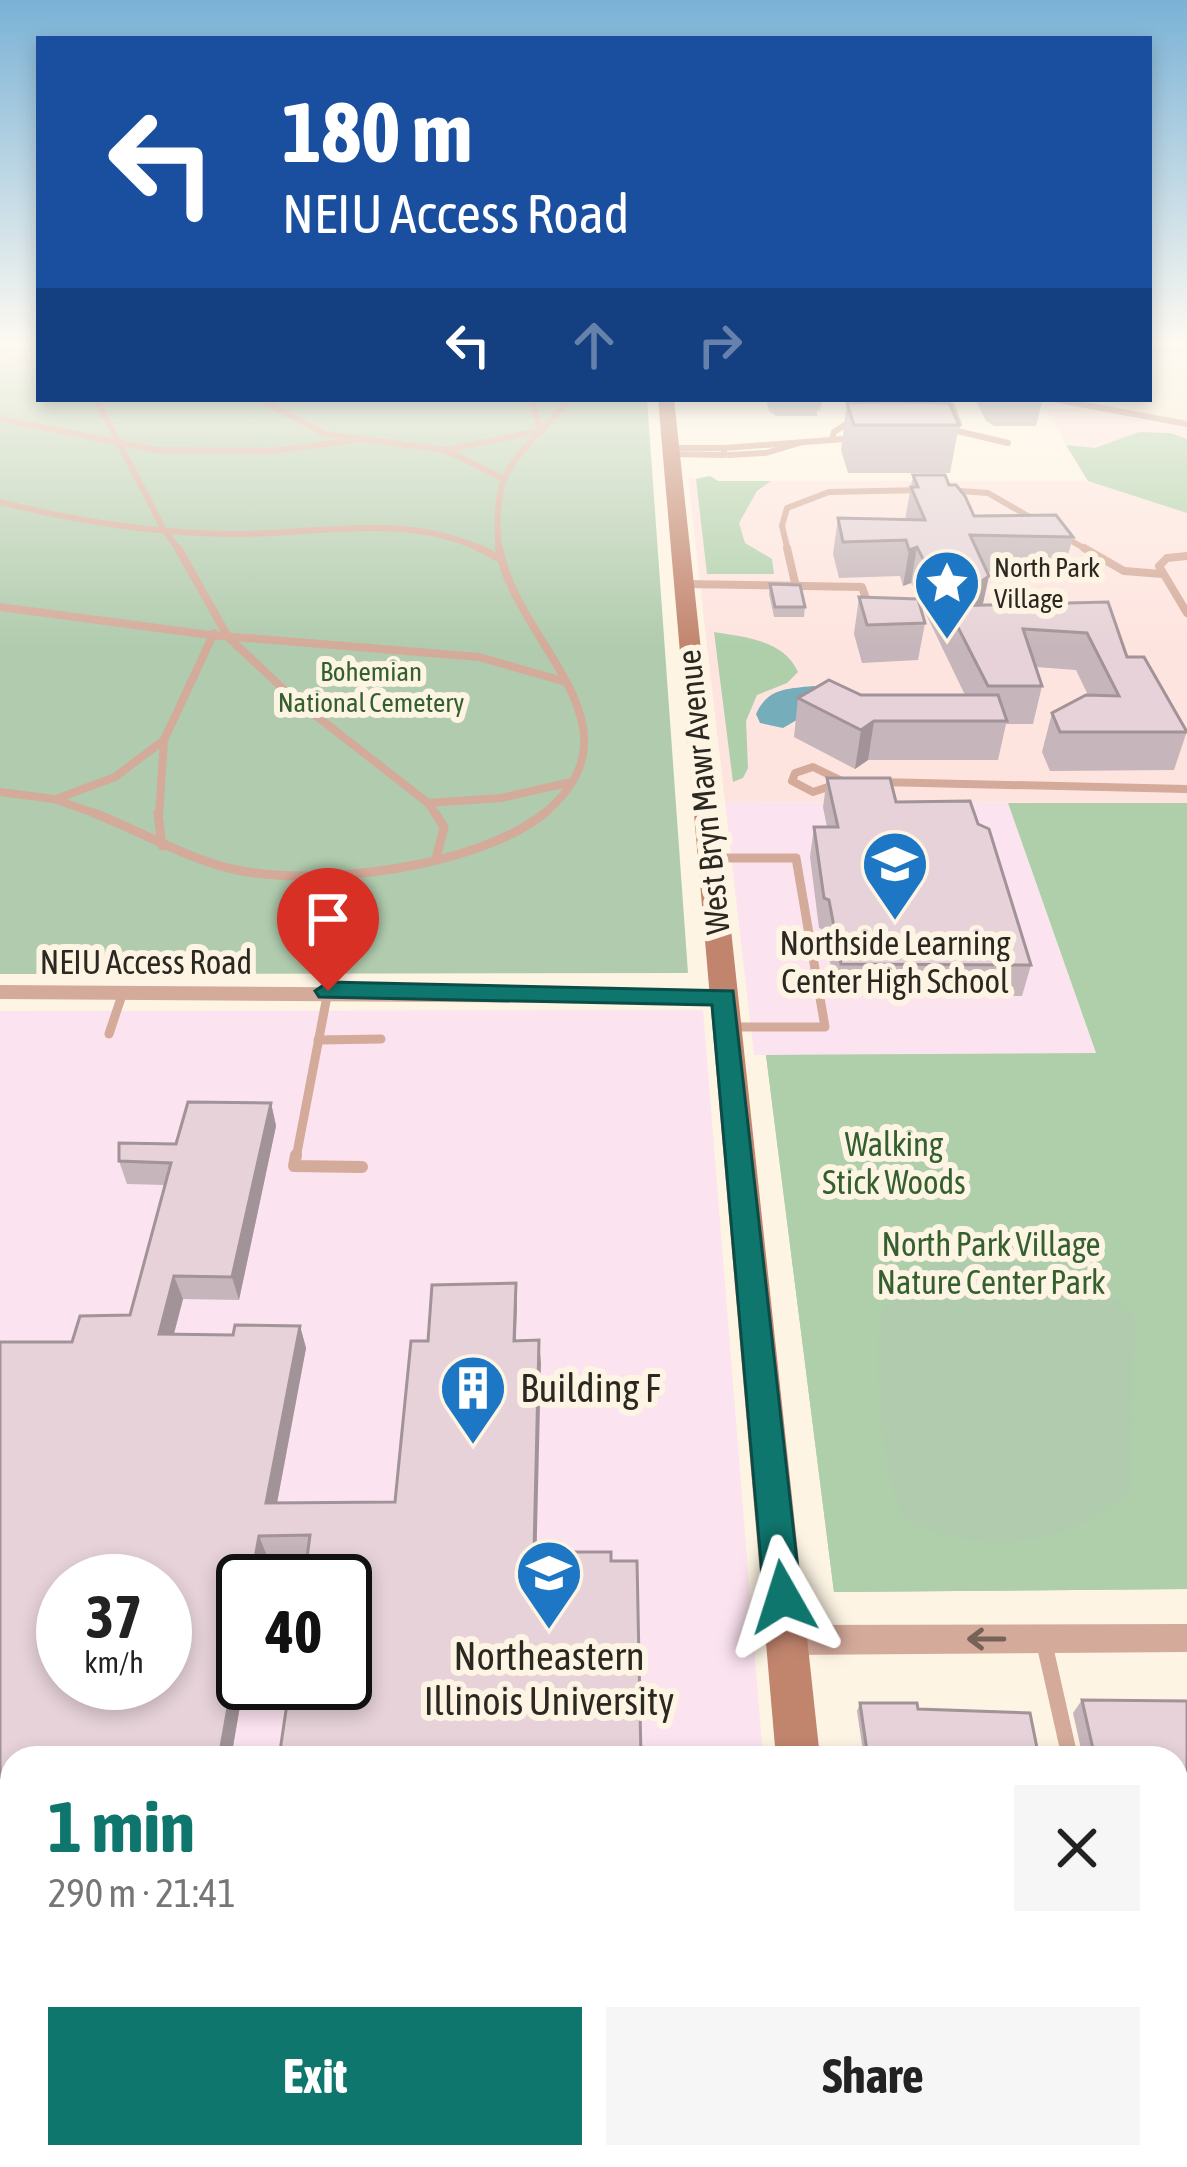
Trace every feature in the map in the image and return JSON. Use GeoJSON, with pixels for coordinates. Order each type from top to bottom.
{"type":"FeatureCollection","features":[{"type":"Feature","properties":{"kind":"street","name":"West Bryn Mawr Avenue"},"geometry":{"type":"LineString","coordinates":[[670,446],[797,1746]]}},
{"type":"Feature","properties":{"kind":"street","name":"NEIU Access Road"},"geometry":{"type":"LineString","coordinates":[[0,992],[328,991],[725,1012]]}},
{"type":"Feature","properties":{"kind":"street"},"geometry":{"type":"LineString","coordinates":[[787,1640],[1187,1638]]}},
{"type":"Feature","properties":{"kind":"lane"},"geometry":{"type":"LineString","coordinates":[[120,446],[225,632],[292,697],[428,803],[444,827],[436,860]]}},
{"type":"Feature","properties":{"kind":"lane"},"geometry":{"type":"LineString","coordinates":[[122,446],[237,452],[295,446]]}},
{"type":"Feature","properties":{"kind":"lane"},"geometry":{"type":"LineString","coordinates":[[410,446],[445,450],[465,446]]}},
{"type":"Feature","properties":{"kind":"lane"},"geometry":{"type":"LineString","coordinates":[[54,799],[193,861],[269,874],[315,874],[436,860],[463,855],[524,830],[556,806],[572,782],[585,745],[580,704],[508,589],[497,557],[502,478],[528,446]]}},
{"type":"Feature","properties":{"kind":"lane"},"geometry":{"type":"LineString","coordinates":[[670,451],[766,453],[788,446]]}},
{"type":"Feature","properties":{"kind":"lane"},"geometry":{"type":"LineString","coordinates":[[445,450],[502,478]]}},
{"type":"Feature","properties":{"kind":"lane"},"geometry":{"type":"LineString","coordinates":[[796,587],[782,518],[797,501],[844,490],[988,493],[1113,566],[1136,574],[1162,574]]}},
{"type":"Feature","properties":{"kind":"lane"},"geometry":{"type":"LineString","coordinates":[[0,502],[67,518],[164,530],[266,535],[402,526],[453,535],[497,557]]}},
{"type":"Feature","properties":{"kind":"lane"},"geometry":{"type":"LineString","coordinates":[[1187,556],[1162,561],[1162,574],[1187,614]]}},
{"type":"Feature","properties":{"kind":"lane"},"geometry":{"type":"LineString","coordinates":[[683,584],[862,587],[868,605]]}},
{"type":"Feature","properties":{"kind":"lane"},"geometry":{"type":"LineString","coordinates":[[0,607],[210,635],[225,632],[479,657],[568,682]]}},
{"type":"Feature","properties":{"kind":"lane"},"geometry":{"type":"LineString","coordinates":[[162,846],[158,809],[164,740],[196,676],[210,635]]}},
{"type":"Feature","properties":{"kind":"lane"},"geometry":{"type":"LineString","coordinates":[[0,792],[54,799],[77,796],[116,777],[164,740]]}},
{"type":"Feature","properties":{"kind":"lane"},"geometry":{"type":"LineString","coordinates":[[842,781],[830,771],[808,766],[795,773],[792,781],[805,791],[817,792],[842,781],[1187,789]]}},
{"type":"Feature","properties":{"kind":"lane"},"geometry":{"type":"LineString","coordinates":[[428,803],[501,798],[572,782]]}},
{"type":"Feature","properties":{"kind":"lane"},"geometry":{"type":"LineString","coordinates":[[710,858],[796,858],[825,1027],[725,1012]]}},
{"type":"Feature","properties":{"kind":"lane"},"geometry":{"type":"LineString","coordinates":[[328,991],[294,1166],[362,1167]]}},
{"type":"Feature","properties":{"kind":"lane"},"geometry":{"type":"LineString","coordinates":[[109,1034],[123,992]]}},
{"type":"Feature","properties":{"kind":"lane"},"geometry":{"type":"LineString","coordinates":[[318,1040],[381,1039]]}},
{"type":"Feature","properties":{"kind":"lane"},"geometry":{"type":"LineString","coordinates":[[1043,1639],[1067,1746]]}},
{"type":"Feature","properties":{"kind":"shaded area","name":"North Park Village"},"geometry":{"type":"Polygon","coordinates":[[[1067,446],[1187,446],[1187,803],[725,802],[688,479],[1087,481],[1067,446]]]}},
{"type":"Feature","properties":{"kind":"shaded area","name":"Northside Learning Center High School"},"geometry":{"type":"Polygon","coordinates":[[[725,802],[1008,803],[1096,1054],[754,1055],[725,802]]]}},
{"type":"Feature","properties":{"kind":"shaded area","name":"Northeastern Illinois University"},"geometry":{"type":"Polygon","coordinates":[[[703,1010],[762,1746],[0,1746],[0,1011],[703,1010]]]}},
{"type":"Feature","properties":{"kind":"green space","name":"Bohemian National Cemetery"},"geometry":{"type":"Polygon","coordinates":[[[0,446],[650,446],[688,973],[0,974],[0,446]]]}},
{"type":"Feature","properties":{"kind":"green space"},"geometry":{"type":"Polygon","coordinates":[[[1067,446],[1187,446],[1187,513],[1088,481],[1067,446]]]}},
{"type":"Feature","properties":{"kind":"green space"},"geometry":{"type":"Polygon","coordinates":[[[710,476],[718,481],[771,481],[757,491],[739,523],[745,543],[772,559],[774,574],[707,574],[696,479],[710,476]]]}},
{"type":"Feature","properties":{"kind":"green space"},"geometry":{"type":"Polygon","coordinates":[[[714,632],[773,647],[798,672],[787,683],[757,695],[746,721],[748,768],[743,778],[733,782],[714,632]]]}},
{"type":"Feature","properties":{"kind":"green space","name":"Walking Stick Woods"},"geometry":{"type":"Polygon","coordinates":[[[1008,803],[1187,803],[1187,1589],[834,1592],[766,1055],[1096,1053],[1008,803]],[[933,1264],[896,1290],[882,1314],[879,1331],[886,1454],[899,1507],[908,1521],[968,1540],[1018,1541],[1068,1530],[1112,1506],[1131,1489],[1132,1366],[1138,1324],[1117,1302],[1071,1275],[1018,1265],[933,1264]]]}},
{"type":"Feature","properties":{"kind":"green space","name":"Walking Stick Woods"},"geometry":{"type":"Polygon","coordinates":[[[1187,803],[1187,1589],[834,1592],[766,1055],[1096,1054],[1187,803]]]}},
{"type":"Feature","properties":{"kind":"water"},"geometry":{"type":"Polygon","coordinates":[[[813,686],[828,689],[826,703],[783,728],[760,723],[756,714],[772,695],[813,686]]]}},
{"type":"Feature","properties":{"kind":"building"},"geometry":{"type":"Polygon","coordinates":[[[913,475],[945,475],[949,485],[956,485],[965,496],[974,516],[1056,515],[1073,537],[970,535],[989,576],[947,605],[917,547],[909,550],[906,540],[843,542],[838,518],[925,520],[911,487],[918,487],[913,475]]]}},
{"type":"Feature","properties":{"kind":"building"},"geometry":{"type":"Polygon","coordinates":[[[770,584],[800,585],[805,607],[775,607],[770,584]]]}},
{"type":"Feature","properties":{"kind":"building"},"geometry":{"type":"Polygon","coordinates":[[[859,597],[918,599],[925,623],[867,625],[859,597]]]}},
{"type":"Feature","properties":{"kind":"building"},"geometry":{"type":"Polygon","coordinates":[[[1108,602],[1127,657],[1144,657],[1187,732],[1060,732],[1052,713],[1086,695],[1119,696],[1087,633],[1023,629],[1042,686],[988,686],[947,606],[1108,602]]]}},
{"type":"Feature","properties":{"kind":"building"},"geometry":{"type":"Polygon","coordinates":[[[829,680],[861,695],[998,695],[1007,721],[874,721],[861,730],[798,698],[829,680]]]}},
{"type":"Feature","properties":{"kind":"building"},"geometry":{"type":"Polygon","coordinates":[[[827,778],[890,778],[896,802],[970,801],[978,824],[989,829],[1031,965],[841,964],[829,900],[824,898],[814,827],[838,827],[827,778]]]}},
{"type":"Feature","properties":{"kind":"building"},"geometry":{"type":"Polygon","coordinates":[[[188,1102],[271,1103],[232,1277],[174,1276],[159,1334],[233,1335],[235,1325],[300,1326],[266,1503],[395,1502],[411,1341],[428,1341],[432,1285],[516,1283],[514,1341],[539,1340],[534,1552],[611,1552],[611,1561],[637,1561],[641,1746],[281,1746],[286,1710],[372,1710],[372,1554],[308,1554],[310,1535],[259,1536],[256,1554],[216,1554],[216,1710],[228,1710],[221,1746],[0,1746],[0,1342],[72,1342],[80,1316],[130,1315],[171,1163],[119,1161],[119,1143],[176,1144],[188,1102]]]}},
{"type":"Feature","properties":{"kind":"building"},"geometry":{"type":"Polygon","coordinates":[[[1082,1700],[1187,1701],[1187,1746],[1092,1746],[1082,1700]]]}},
{"type":"Feature","properties":{"kind":"building"},"geometry":{"type":"Polygon","coordinates":[[[860,1703],[1030,1713],[1037,1746],[866,1746],[860,1703]]]}},
{"type":"Feature","properties":{"kind":"place","name":"North Park Village"},"geometry":{"type":"Point","coordinates":[947,642]}},
{"type":"Feature","properties":{"kind":"place","name":"Northside Learning Center High School"},"geometry":{"type":"Point","coordinates":[895,923]}},
{"type":"Feature","properties":{"kind":"place","name":"Building F"},"geometry":{"type":"Point","coordinates":[473,1447]}},
{"type":"Feature","properties":{"kind":"place","name":"Northeastern Illinois University"},"geometry":{"type":"Point","coordinates":[549,1632]}},
{"type":"Feature","properties":{"kind":"route"},"geometry":{"type":"LineString","coordinates":[[328,991],[724,997],[783,1597]]}},
{"type":"Feature","properties":{"kind":"park label","name":"North Park Village Nature Center Park"},"geometry":{"type":"Point","coordinates":[991,1263]}}]}
